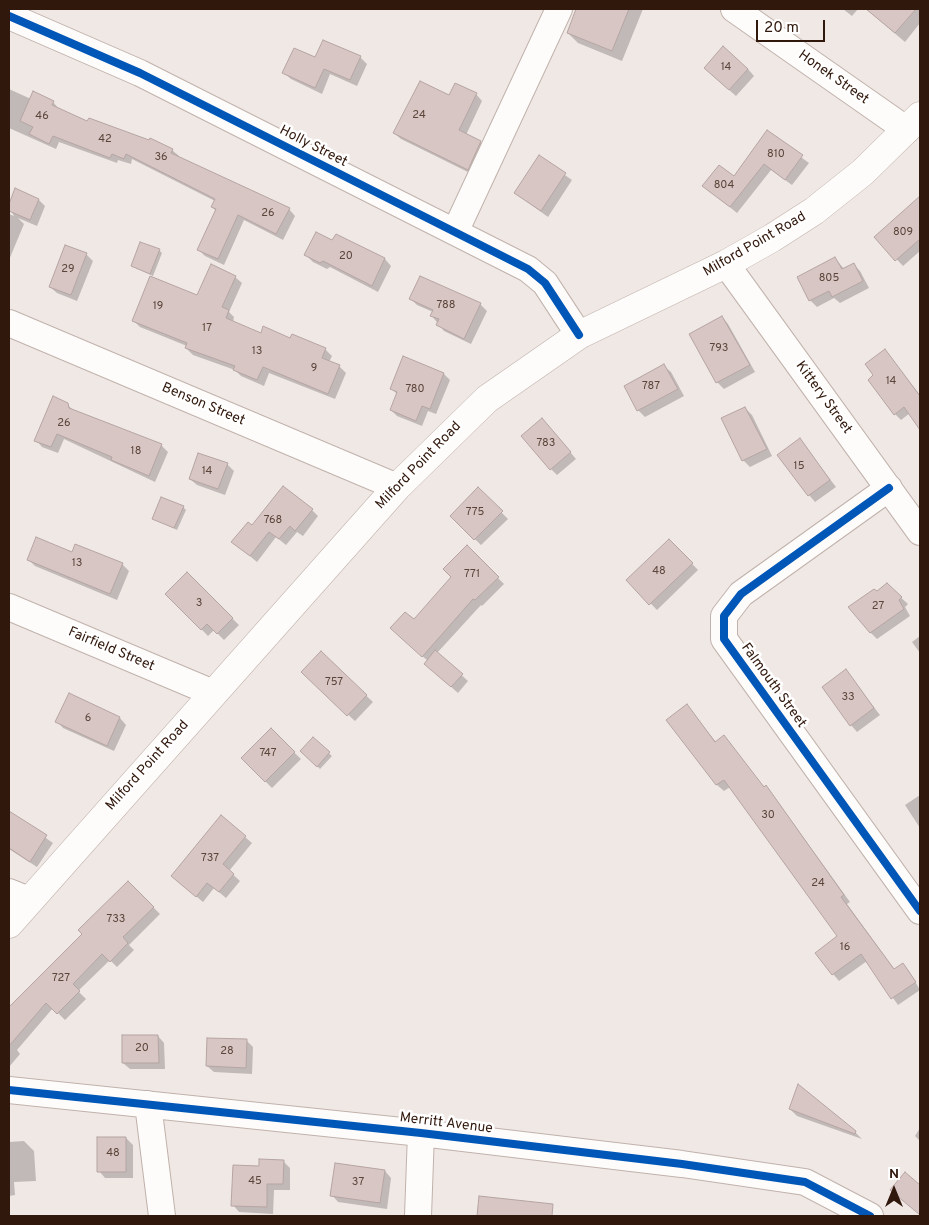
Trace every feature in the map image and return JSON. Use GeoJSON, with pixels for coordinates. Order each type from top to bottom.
{"type":"FeatureCollection","features":[{"type":"Feature","properties":{"kind":"main road","name":"Milford Point Road"},"geometry":{"type":"LineString","coordinates":[[9,924],[19,896],[213,693],[397,487],[487,399],[579,335],[726,264],[814,211],[863,172],[914,123]]}},
{"type":"Feature","properties":{"kind":"street"},"geometry":{"type":"LineString","coordinates":[[455,232],[559,9]]}},
{"type":"Feature","properties":{"kind":"street","name":"Honek Street"},"geometry":{"type":"LineString","coordinates":[[734,9],[914,123]]}},
{"type":"Feature","properties":{"kind":"street","name":"Holly Street"},"geometry":{"type":"LineString","coordinates":[[9,16],[140,74],[537,275],[545,283],[579,335]]}},
{"type":"Feature","properties":{"kind":"street","name":"Kittery Street"},"geometry":{"type":"LineString","coordinates":[[726,264],[920,532]]}},
{"type":"Feature","properties":{"kind":"street","name":"Benson Street"},"geometry":{"type":"LineString","coordinates":[[9,323],[397,487]]}},
{"type":"Feature","properties":{"kind":"street","name":"Falmouth Street"},"geometry":{"type":"LineString","coordinates":[[889,488],[741,594],[724,616],[724,639],[920,911]]}},
{"type":"Feature","properties":{"kind":"street","name":"Fairfield Street"},"geometry":{"type":"LineString","coordinates":[[9,606],[213,693]]}},
{"type":"Feature","properties":{"kind":"street","name":"Merritt Avenue"},"geometry":{"type":"LineString","coordinates":[[9,1090],[421,1133],[673,1163],[806,1182],[870,1216]]}},
{"type":"Feature","properties":{"kind":"street"},"geometry":{"type":"LineString","coordinates":[[148,1104],[162,1216]]}},
{"type":"Feature","properties":{"kind":"street"},"geometry":{"type":"LineString","coordinates":[[418,1216],[421,1133]]}},
{"type":"Feature","properties":{"kind":"building"},"geometry":{"type":"Polygon","coordinates":[[[576,9],[629,9],[612,51],[567,33],[576,9]]]}},
{"type":"Feature","properties":{"kind":"building"},"geometry":{"type":"Polygon","coordinates":[[[866,9],[916,9],[895,33],[866,9]]]}},
{"type":"Feature","properties":{"kind":"building"},"geometry":{"type":"Polygon","coordinates":[[[323,40],[361,56],[350,80],[324,69],[315,88],[282,73],[294,48],[315,57],[323,40]]]}},
{"type":"Feature","properties":{"kind":"building"},"geometry":{"type":"Polygon","coordinates":[[[723,46],[748,69],[729,90],[704,68],[723,46]]]}},
{"type":"Feature","properties":{"kind":"building"},"geometry":{"type":"Polygon","coordinates":[[[420,81],[449,95],[455,83],[477,93],[459,130],[481,141],[468,170],[393,133],[420,81]]]}},
{"type":"Feature","properties":{"kind":"building"},"geometry":{"type":"Polygon","coordinates":[[[33,91],[54,101],[52,105],[87,121],[89,118],[149,140],[150,138],[173,149],[171,153],[290,208],[276,234],[238,215],[218,259],[197,250],[216,209],[211,207],[215,199],[126,154],[124,159],[112,154],[110,158],[53,136],[49,144],[29,134],[33,127],[20,121],[33,91]]]}},
{"type":"Feature","properties":{"kind":"building"},"geometry":{"type":"Polygon","coordinates":[[[767,130],[803,155],[785,180],[764,164],[730,207],[702,186],[719,165],[734,176],[767,130]]]}},
{"type":"Feature","properties":{"kind":"building"},"geometry":{"type":"Polygon","coordinates":[[[539,155],[566,173],[541,211],[514,193],[539,155]]]}},
{"type":"Feature","properties":{"kind":"building"},"geometry":{"type":"Polygon","coordinates":[[[15,188],[39,199],[30,220],[9,211],[9,204],[15,188]]]}},
{"type":"Feature","properties":{"kind":"building"},"geometry":{"type":"Polygon","coordinates":[[[920,196],[920,239],[895,261],[874,237],[920,196]]]}},
{"type":"Feature","properties":{"kind":"building"},"geometry":{"type":"Polygon","coordinates":[[[316,232],[332,240],[336,234],[385,258],[372,286],[323,261],[320,263],[304,255],[316,232]]]}},
{"type":"Feature","properties":{"kind":"building"},"geometry":{"type":"Polygon","coordinates":[[[140,242],[160,249],[150,274],[131,266],[140,242]]]}},
{"type":"Feature","properties":{"kind":"building"},"geometry":{"type":"Polygon","coordinates":[[[65,245],[87,253],[71,295],[49,287],[65,245]]]}},
{"type":"Feature","properties":{"kind":"building"},"geometry":{"type":"Polygon","coordinates":[[[835,257],[842,269],[854,263],[863,281],[832,297],[829,291],[809,301],[797,277],[835,257]]]}},
{"type":"Feature","properties":{"kind":"building"},"geometry":{"type":"Polygon","coordinates":[[[211,264],[236,276],[222,307],[229,310],[226,318],[261,333],[263,326],[290,338],[292,334],[326,348],[322,358],[340,365],[328,394],[263,367],[257,380],[233,370],[235,366],[185,348],[187,343],[132,321],[150,276],[197,295],[211,264]]]}},
{"type":"Feature","properties":{"kind":"building"},"geometry":{"type":"Polygon","coordinates":[[[420,276],[481,303],[464,339],[436,325],[439,319],[430,316],[433,310],[409,299],[420,276]]]}},
{"type":"Feature","properties":{"kind":"building"},"geometry":{"type":"Polygon","coordinates":[[[722,316],[750,365],[716,383],[689,334],[722,316]]]}},
{"type":"Feature","properties":{"kind":"building"},"geometry":{"type":"Polygon","coordinates":[[[885,349],[920,396],[920,430],[904,407],[894,415],[868,380],[873,375],[865,364],[885,349]]]}},
{"type":"Feature","properties":{"kind":"building"},"geometry":{"type":"Polygon","coordinates":[[[403,356],[444,373],[430,409],[422,406],[416,421],[390,410],[397,392],[390,389],[403,356]]]}},
{"type":"Feature","properties":{"kind":"building"},"geometry":{"type":"Polygon","coordinates":[[[664,364],[678,389],[637,411],[624,386],[664,364]]]}},
{"type":"Feature","properties":{"kind":"building"},"geometry":{"type":"Polygon","coordinates":[[[53,396],[68,403],[69,408],[162,444],[149,476],[111,460],[112,457],[57,434],[51,447],[34,441],[53,396]]]}},
{"type":"Feature","properties":{"kind":"building"},"geometry":{"type":"Polygon","coordinates":[[[745,407],[767,449],[742,461],[721,418],[745,407]]]}},
{"type":"Feature","properties":{"kind":"building"},"geometry":{"type":"Polygon","coordinates":[[[542,418],[571,452],[550,470],[521,436],[542,418]]]}},
{"type":"Feature","properties":{"kind":"building"},"geometry":{"type":"Polygon","coordinates":[[[800,438],[830,480],[808,496],[777,455],[800,438]]]}},
{"type":"Feature","properties":{"kind":"building"},"geometry":{"type":"Polygon","coordinates":[[[198,453],[228,463],[218,489],[189,479],[198,453]]]}},
{"type":"Feature","properties":{"kind":"building"},"geometry":{"type":"Polygon","coordinates":[[[283,486],[313,509],[295,531],[290,526],[279,539],[269,532],[250,556],[231,542],[248,522],[252,525],[283,486]]]}},
{"type":"Feature","properties":{"kind":"building"},"geometry":{"type":"Polygon","coordinates":[[[478,487],[503,511],[474,540],[450,516],[478,487]]]}},
{"type":"Feature","properties":{"kind":"building"},"geometry":{"type":"Polygon","coordinates":[[[161,497],[184,506],[174,528],[152,519],[161,497]]]}},
{"type":"Feature","properties":{"kind":"building"},"geometry":{"type":"Polygon","coordinates":[[[36,537],[72,552],[75,544],[123,563],[110,594],[27,560],[36,537]]]}},
{"type":"Feature","properties":{"kind":"building"},"geometry":{"type":"Polygon","coordinates":[[[669,539],[693,563],[649,605],[626,580],[669,539]]]}},
{"type":"Feature","properties":{"kind":"building"},"geometry":{"type":"Polygon","coordinates":[[[467,545],[499,577],[475,600],[473,599],[422,657],[390,628],[405,612],[414,619],[451,577],[443,569],[467,545]]]}},
{"type":"Feature","properties":{"kind":"building"},"geometry":{"type":"Polygon","coordinates":[[[187,572],[233,618],[217,634],[207,624],[201,630],[165,594],[187,572]]]}},
{"type":"Feature","properties":{"kind":"building"},"geometry":{"type":"Polygon","coordinates":[[[887,583],[902,597],[899,600],[904,609],[870,633],[848,607],[874,589],[877,591],[887,583]]]}},
{"type":"Feature","properties":{"kind":"building"},"geometry":{"type":"Polygon","coordinates":[[[435,650],[463,674],[451,687],[424,664],[435,650]]]}},
{"type":"Feature","properties":{"kind":"building"},"geometry":{"type":"Polygon","coordinates":[[[321,651],[367,695],[347,716],[301,672],[321,651]]]}},
{"type":"Feature","properties":{"kind":"building"},"geometry":{"type":"Polygon","coordinates":[[[846,669],[874,708],[850,726],[822,687],[846,669]]]}},
{"type":"Feature","properties":{"kind":"building"},"geometry":{"type":"Polygon","coordinates":[[[69,693],[120,717],[107,746],[55,722],[69,693]]]}},
{"type":"Feature","properties":{"kind":"building"},"geometry":{"type":"Polygon","coordinates":[[[687,704],[715,742],[724,735],[764,787],[766,785],[844,895],[841,897],[894,969],[903,963],[916,982],[891,999],[861,954],[832,975],[815,953],[837,936],[724,780],[716,785],[666,720],[687,704]]]}},
{"type":"Feature","properties":{"kind":"building"},"geometry":{"type":"Polygon","coordinates":[[[271,728],[295,752],[265,782],[241,758],[271,728]]]}},
{"type":"Feature","properties":{"kind":"building"},"geometry":{"type":"Polygon","coordinates":[[[313,737],[330,752],[317,767],[300,751],[313,737]]]}},
{"type":"Feature","properties":{"kind":"building"},"geometry":{"type":"Polygon","coordinates":[[[9,811],[47,835],[30,862],[9,848],[9,811]]]}},
{"type":"Feature","properties":{"kind":"building"},"geometry":{"type":"Polygon","coordinates":[[[221,815],[246,836],[223,864],[234,874],[219,892],[207,883],[196,897],[171,876],[221,815]]]}},
{"type":"Feature","properties":{"kind":"building"},"geometry":{"type":"Polygon","coordinates":[[[128,881],[154,907],[123,937],[128,943],[110,962],[102,954],[73,984],[80,991],[57,1014],[46,1003],[9,1046],[9,1007],[82,934],[78,930],[128,881]]]}},
{"type":"Feature","properties":{"kind":"building"},"geometry":{"type":"Polygon","coordinates":[[[122,1035],[158,1035],[159,1063],[122,1063],[122,1035]]]}},
{"type":"Feature","properties":{"kind":"building"},"geometry":{"type":"Polygon","coordinates":[[[207,1038],[247,1039],[246,1068],[206,1066],[207,1038]]]}},
{"type":"Feature","properties":{"kind":"building"},"geometry":{"type":"Polygon","coordinates":[[[798,1084],[856,1131],[855,1134],[789,1109],[798,1084]]]}},
{"type":"Feature","properties":{"kind":"building"},"geometry":{"type":"Polygon","coordinates":[[[97,1137],[126,1137],[126,1172],[97,1172],[97,1137]]]}},
{"type":"Feature","properties":{"kind":"building"},"geometry":{"type":"Polygon","coordinates":[[[259,1159],[284,1160],[283,1184],[267,1184],[267,1207],[231,1206],[233,1165],[259,1166],[259,1159]]]}},
{"type":"Feature","properties":{"kind":"building"},"geometry":{"type":"Polygon","coordinates":[[[335,1163],[385,1170],[380,1203],[330,1196],[335,1163]]]}},
{"type":"Feature","properties":{"kind":"building"},"geometry":{"type":"Polygon","coordinates":[[[905,1172],[920,1185],[920,1215],[890,1190],[905,1172]]]}},
{"type":"Feature","properties":{"kind":"building"},"geometry":{"type":"Polygon","coordinates":[[[479,1196],[553,1204],[552,1216],[477,1216],[479,1196]]]}},
{"type":"Feature","properties":{"kind":"cycle path"},"geometry":{"type":"LineString","coordinates":[[9,16],[140,73],[528,269],[545,283],[579,335]]}},
{"type":"Feature","properties":{"kind":"cycle path"},"geometry":{"type":"LineString","coordinates":[[889,488],[741,594],[724,616],[724,639],[920,911]]}},
{"type":"Feature","properties":{"kind":"cycle path"},"geometry":{"type":"LineString","coordinates":[[9,1090],[421,1133],[682,1164],[805,1182],[870,1216]]}}]}
